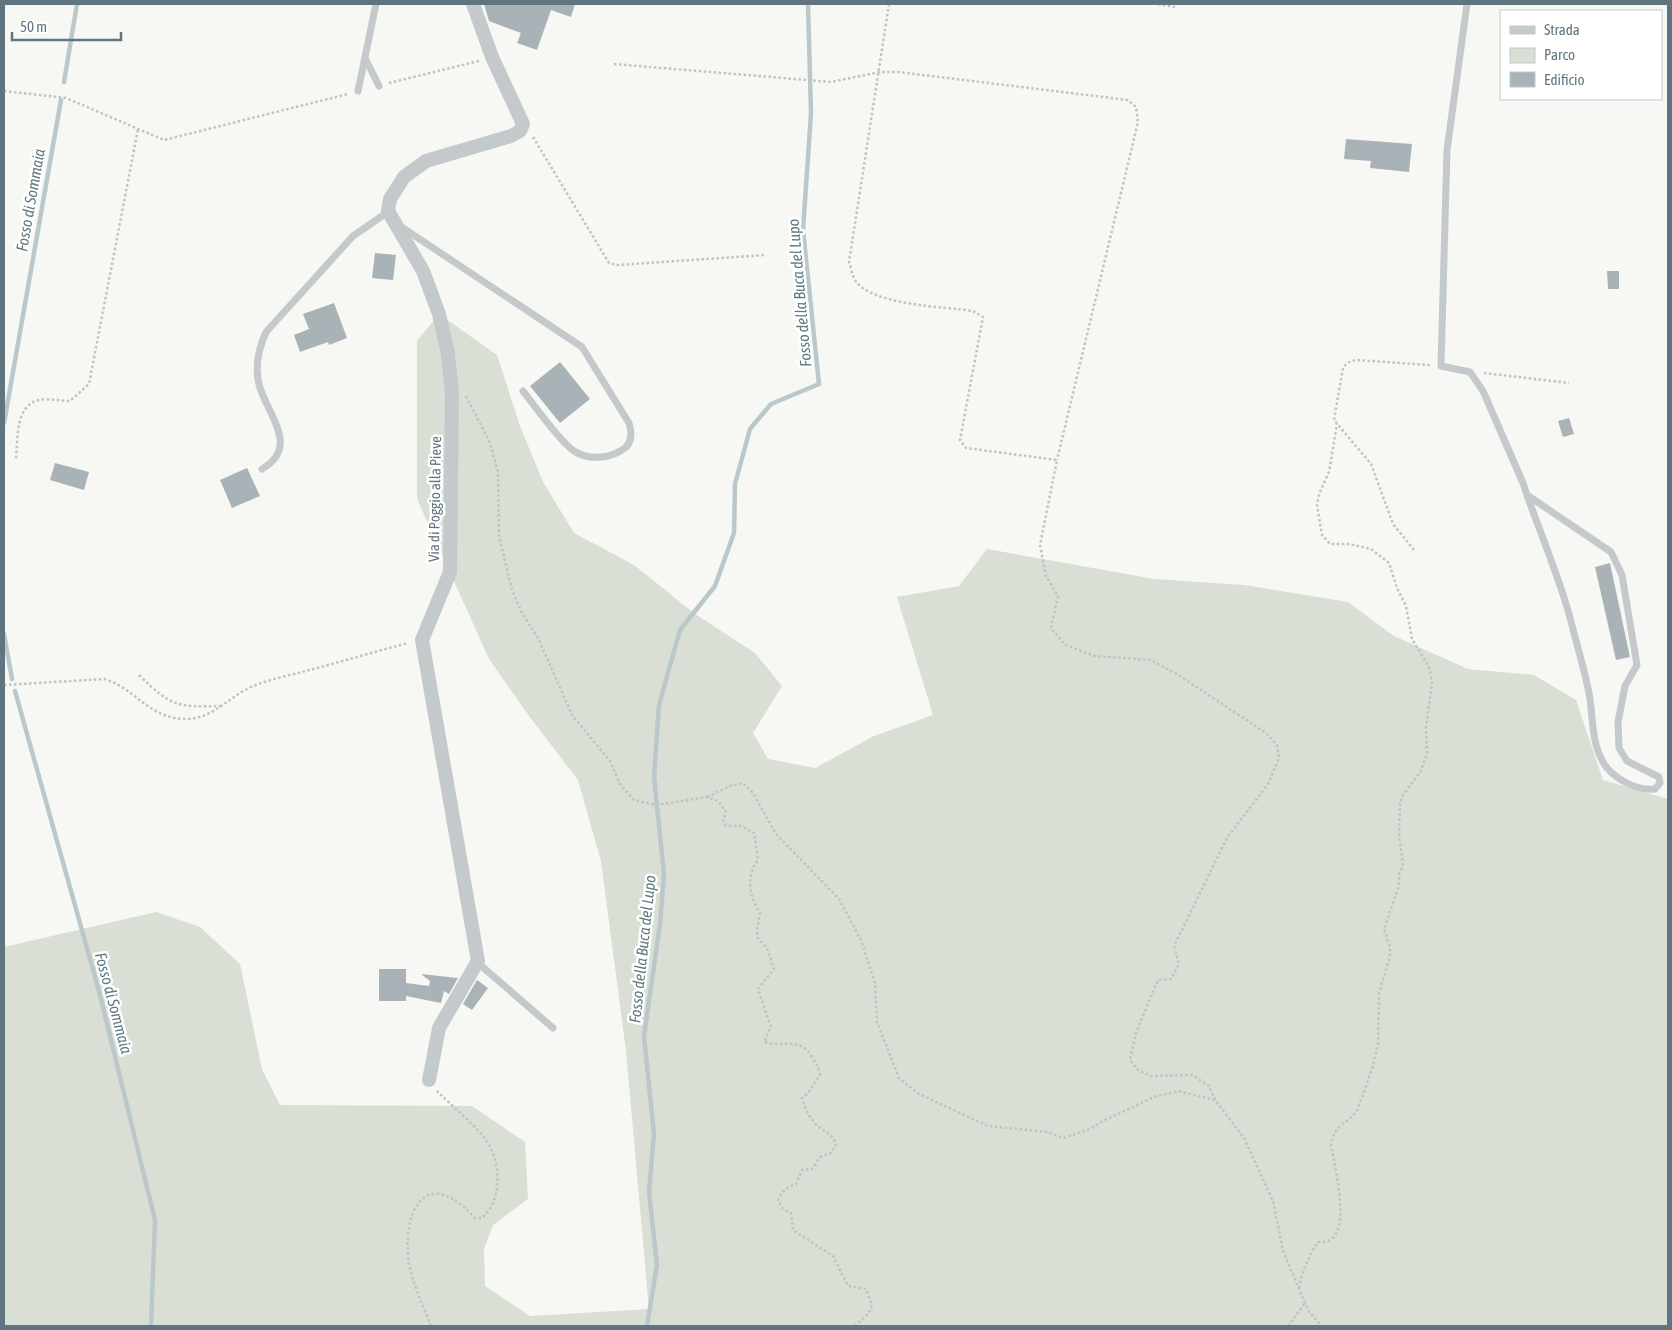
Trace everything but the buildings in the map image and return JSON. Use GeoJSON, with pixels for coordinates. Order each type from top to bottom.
{"type":"FeatureCollection","features":[{"type":"Feature","properties":{"kind":"street"},"geometry":{"type":"LineString","coordinates":[[392,218],[390,200],[404,177],[426,161],[511,136],[520,130],[523,124],[492,57],[472,4]]}},
{"type":"Feature","properties":{"kind":"street","name":"Via di Poggio alla Pieve"},"geometry":{"type":"LineString","coordinates":[[392,218],[423,271],[439,314],[448,354],[451,380],[450,572],[422,640]]}},
{"type":"Feature","properties":{"kind":"street"},"geometry":{"type":"LineString","coordinates":[[422,640],[478,964],[439,1028],[429,1080]]}},
{"type":"Feature","properties":{"kind":"lane"},"geometry":{"type":"LineString","coordinates":[[358,91],[376,4]]}},
{"type":"Feature","properties":{"kind":"lane"},"geometry":{"type":"LineString","coordinates":[[1467,4],[1447,150],[1442,366],[1470,372],[1483,391],[1527,495],[1571,622],[1590,698],[1596,748],[1611,774],[1640,788],[1654,789],[1660,783],[1659,777],[1627,761],[1619,748],[1618,722],[1625,686],[1638,665],[1620,568],[1605,546],[1527,495]]}},
{"type":"Feature","properties":{"kind":"lane"},"geometry":{"type":"LineString","coordinates":[[365,58],[379,86]]}},
{"type":"Feature","properties":{"kind":"lane"},"geometry":{"type":"LineString","coordinates":[[262,469],[273,463],[279,452],[282,437],[260,388],[258,376],[258,350],[266,332],[353,236],[392,218],[582,347],[629,423],[632,432],[630,443],[623,450],[598,458],[575,452],[523,391]]}},
{"type":"Feature","properties":{"kind":"lane"},"geometry":{"type":"LineString","coordinates":[[478,964],[553,1028]]}},
{"type":"Feature","properties":{"kind":"path"},"geometry":{"type":"LineString","coordinates":[[889,4],[850,262],[855,280],[868,293],[890,300],[973,311],[983,317],[960,440],[966,448],[1057,460]]}},
{"type":"Feature","properties":{"kind":"path"},"geometry":{"type":"LineString","coordinates":[[1158,4],[1175,8]]}},
{"type":"Feature","properties":{"kind":"path"},"geometry":{"type":"LineString","coordinates":[[379,86],[492,57]]}},
{"type":"Feature","properties":{"kind":"path"},"geometry":{"type":"LineString","coordinates":[[614,64],[831,82],[880,72],[898,72],[1128,100],[1136,107],[1138,122],[1057,460],[1040,545],[1046,576],[1058,596],[1051,628],[1065,645],[1095,656],[1151,660],[1180,676],[1266,733],[1277,745],[1279,758],[1268,784],[1227,838],[1174,946],[1178,964],[1171,979],[1158,980],[1136,1033],[1130,1060],[1137,1069],[1150,1076],[1192,1074],[1209,1086],[1215,1100],[1244,1138],[1273,1201],[1283,1251],[1309,1312],[1322,1326]]}},
{"type":"Feature","properties":{"kind":"path"},"geometry":{"type":"LineString","coordinates":[[4,91],[66,98],[164,140],[358,91]]}},
{"type":"Feature","properties":{"kind":"path"},"geometry":{"type":"LineString","coordinates":[[16,458],[22,413],[30,403],[40,399],[70,401],[78,396],[89,384],[138,128]]}},
{"type":"Feature","properties":{"kind":"path"},"geometry":{"type":"LineString","coordinates":[[520,130],[535,138],[609,263],[618,265],[765,256]]}},
{"type":"Feature","properties":{"kind":"path"},"geometry":{"type":"LineString","coordinates":[[1299,1289],[1302,1273],[1318,1242],[1330,1240],[1337,1233],[1341,1213],[1332,1144],[1333,1135],[1337,1127],[1352,1118],[1357,1111],[1376,1056],[1379,993],[1390,957],[1390,947],[1384,929],[1398,890],[1399,874],[1403,865],[1399,835],[1400,803],[1403,795],[1421,771],[1427,754],[1426,728],[1431,692],[1431,674],[1412,639],[1406,606],[1389,563],[1371,550],[1349,544],[1330,544],[1322,535],[1317,506],[1319,494],[1329,472],[1337,424],[1334,413],[1343,368],[1347,363],[1364,360],[1442,366]]}},
{"type":"Feature","properties":{"kind":"path"},"geometry":{"type":"LineString","coordinates":[[1470,372],[1570,383]]}},
{"type":"Feature","properties":{"kind":"path"},"geometry":{"type":"LineString","coordinates":[[451,380],[459,385],[466,396],[490,443],[498,472],[498,536],[512,590],[522,613],[539,640],[572,715],[610,761],[620,784],[634,800],[656,805],[707,797],[730,786],[743,783],[753,793],[776,834],[839,898],[861,940],[875,983],[877,1022],[899,1078],[919,1094],[988,1126],[1047,1132],[1063,1138],[1088,1130],[1154,1097],[1178,1091],[1215,1100]]}},
{"type":"Feature","properties":{"kind":"path"},"geometry":{"type":"LineString","coordinates":[[1337,424],[1371,464],[1392,524],[1414,550]]}},
{"type":"Feature","properties":{"kind":"path"},"geometry":{"type":"LineString","coordinates":[[4,685],[104,679],[123,687],[153,710],[184,719],[208,714],[248,688],[422,640]]}},
{"type":"Feature","properties":{"kind":"path"},"geometry":{"type":"LineString","coordinates":[[139,675],[158,694],[174,703],[189,707],[221,706]]}},
{"type":"Feature","properties":{"kind":"path"},"geometry":{"type":"LineString","coordinates":[[707,797],[718,801],[726,812],[724,820],[726,826],[741,826],[754,833],[758,860],[751,870],[753,903],[760,913],[757,930],[774,969],[758,989],[771,1026],[764,1042],[801,1044],[808,1050],[818,1067],[820,1075],[809,1092],[802,1098],[804,1106],[817,1126],[832,1135],[836,1144],[831,1153],[820,1157],[812,1169],[802,1170],[796,1184],[788,1187],[778,1201],[783,1208],[791,1213],[793,1230],[833,1256],[848,1286],[866,1289],[872,1304],[869,1313],[855,1326]]}},
{"type":"Feature","properties":{"kind":"path"},"geometry":{"type":"LineString","coordinates":[[429,1080],[428,1083],[484,1137],[495,1159],[498,1182],[497,1191],[490,1209],[482,1218],[475,1218],[456,1201],[443,1194],[424,1197],[415,1204],[408,1233],[408,1258],[431,1326]]}},
{"type":"Feature","properties":{"kind":"path"},"geometry":{"type":"LineString","coordinates":[[1288,1326],[1305,1303]]}},
{"type":"Feature","properties":{"kind":"green space"},"geometry":{"type":"Polygon","coordinates":[[[439,314],[497,355],[520,426],[543,482],[574,533],[634,565],[695,614],[755,653],[782,686],[753,733],[768,759],[815,768],[874,736],[933,715],[897,597],[959,586],[987,549],[1154,579],[1244,585],[1348,602],[1394,636],[1468,669],[1534,675],[1576,700],[1603,780],[1668,799],[1668,1326],[4,1326],[4,947],[156,912],[200,927],[240,964],[262,1069],[280,1105],[472,1106],[525,1142],[528,1199],[493,1225],[484,1249],[485,1286],[530,1316],[649,1309],[626,1051],[601,861],[578,780],[529,716],[489,659],[417,499],[417,341],[439,314]]]}},
{"type":"Feature","properties":{"kind":"waterway","name":"Fosso di Sommaia"},"geometry":{"type":"LineString","coordinates":[[64,82],[77,4]]}},
{"type":"Feature","properties":{"kind":"waterway","name":"Fosso della Buca del Lupo"},"geometry":{"type":"LineString","coordinates":[[647,1326],[657,1265],[649,1192],[654,1134],[644,1036],[660,924],[664,874],[654,777],[659,705],[680,630],[715,586],[734,533],[735,484],[750,429],[771,404],[819,384],[803,230],[811,113],[808,4]]}},
{"type":"Feature","properties":{"kind":"waterway","name":"Fosso di Sommaia"},"geometry":{"type":"LineString","coordinates":[[4,423],[61,100]]}},
{"type":"Feature","properties":{"kind":"waterway","name":"Fosso di Sommaia"},"geometry":{"type":"LineString","coordinates":[[4,634],[12,679]]}},
{"type":"Feature","properties":{"kind":"waterway","name":"Fosso di Sommaia"},"geometry":{"type":"LineString","coordinates":[[15,691],[99,991],[155,1220],[151,1326]]}}]}
